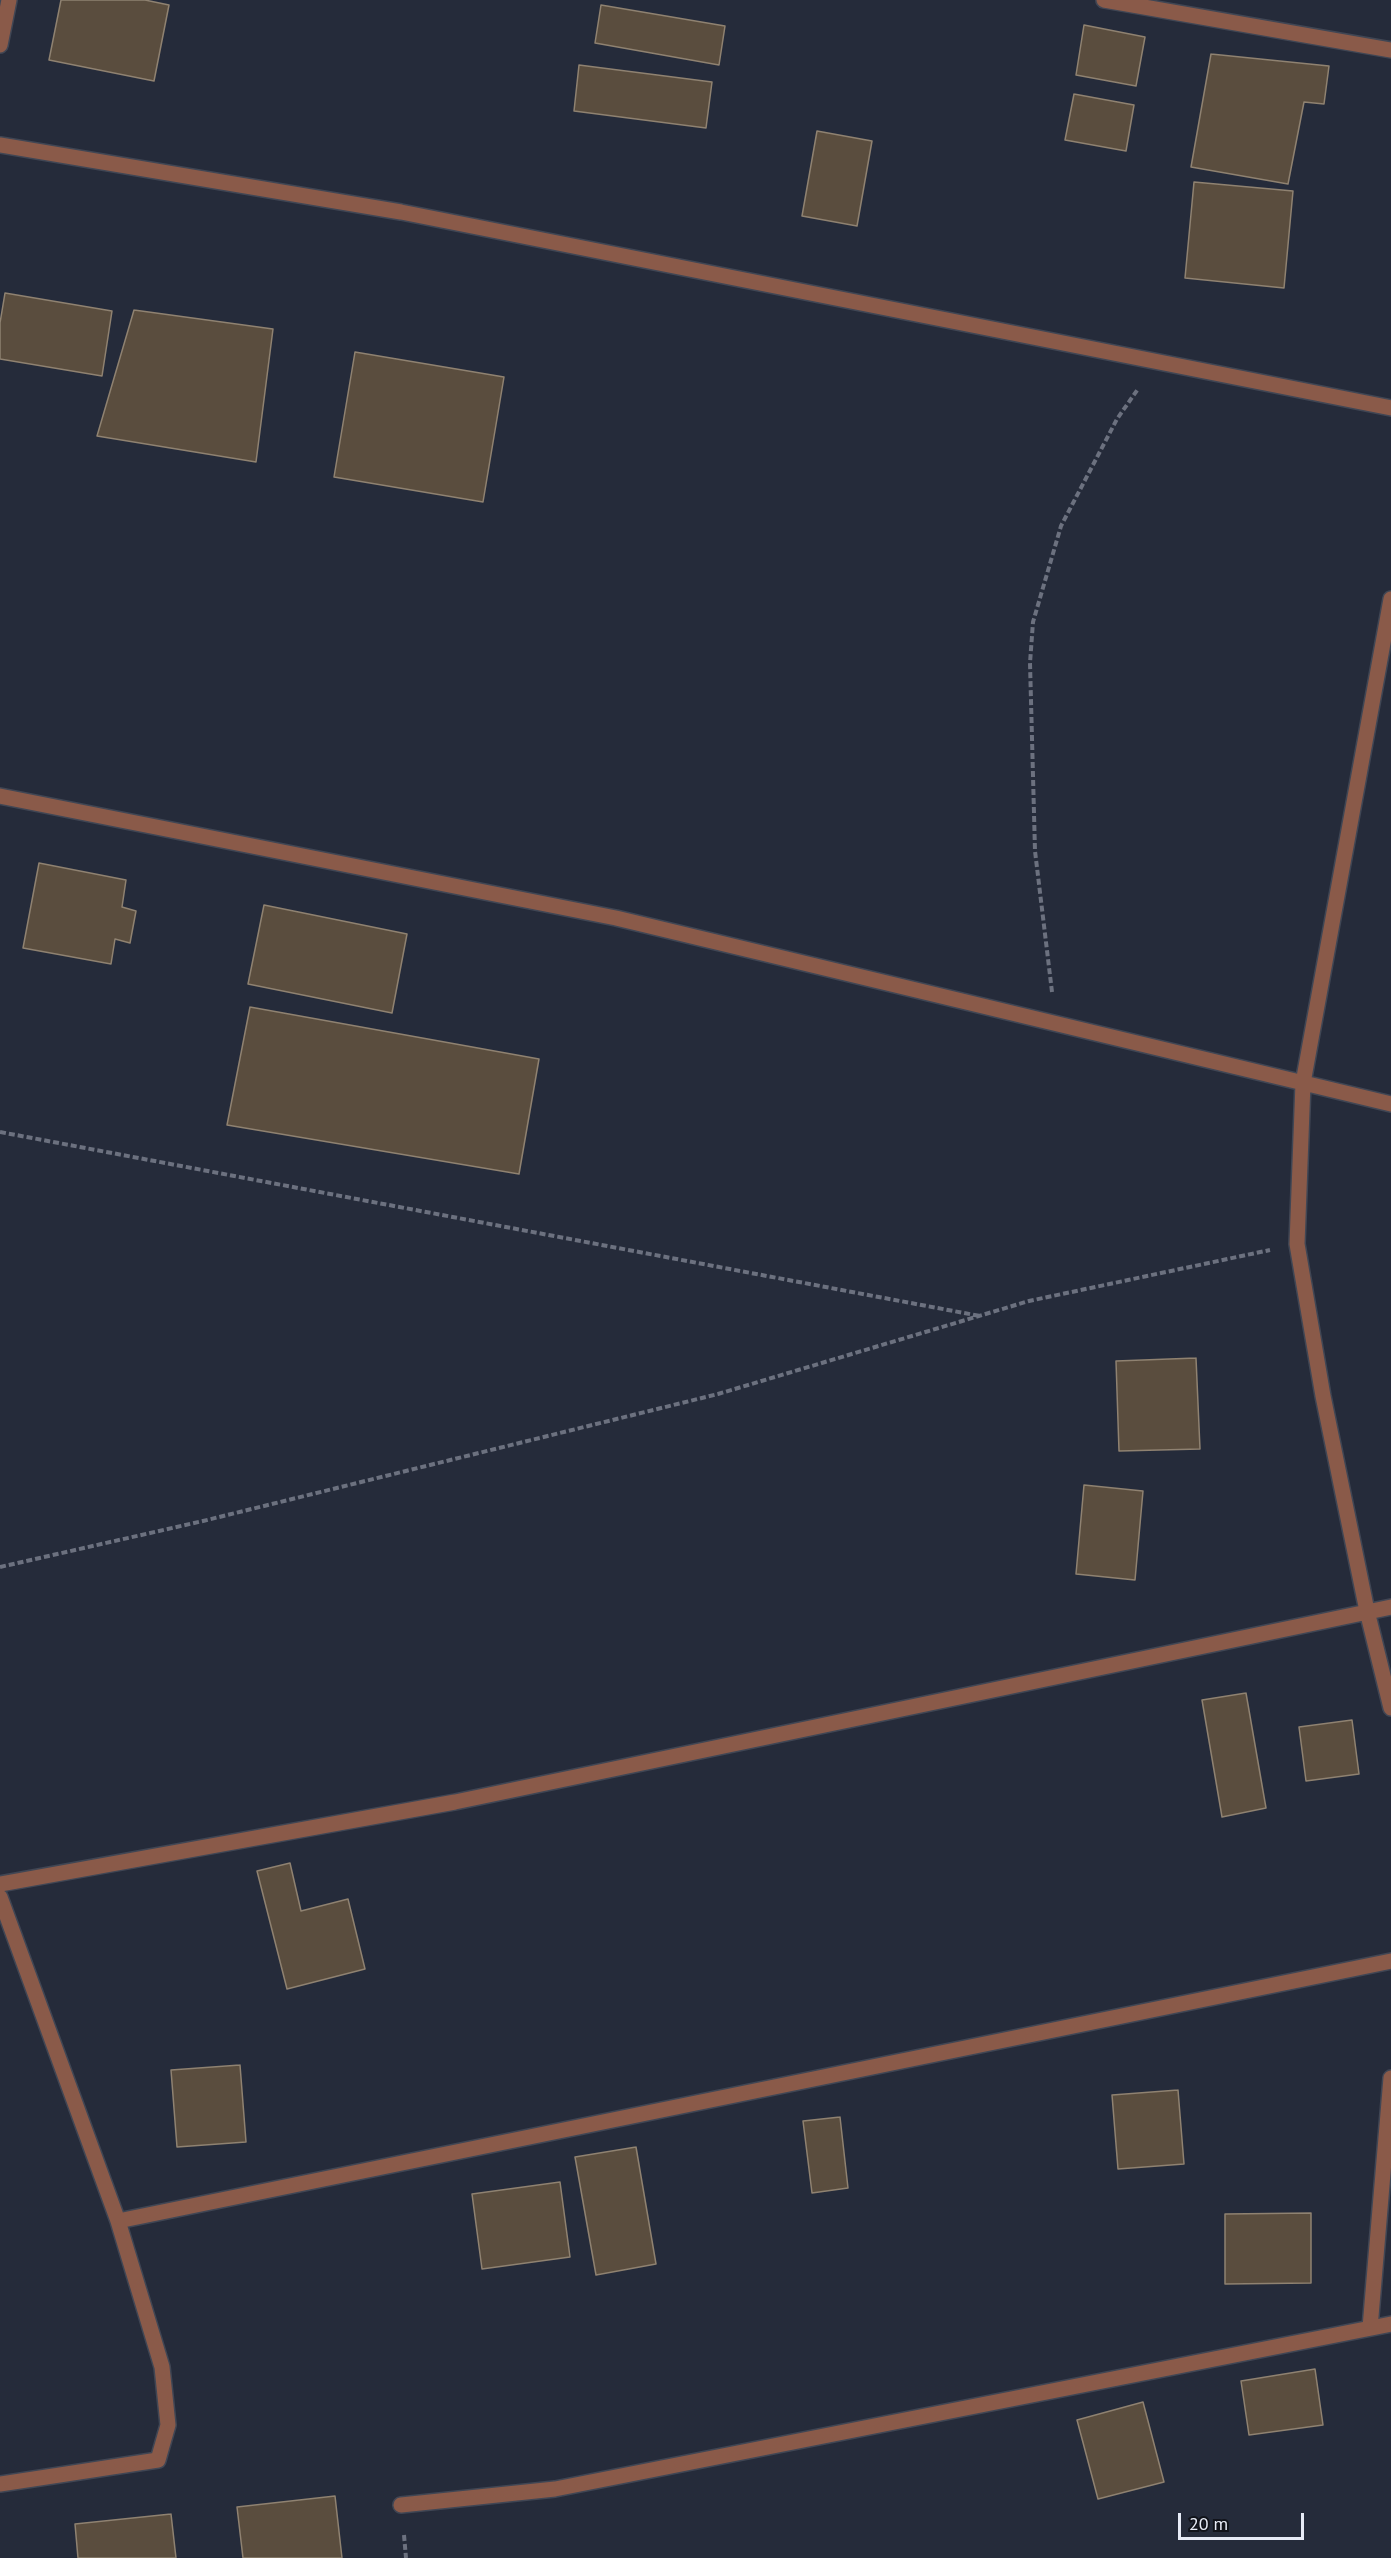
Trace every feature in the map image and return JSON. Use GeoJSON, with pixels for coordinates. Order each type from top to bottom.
{"type":"FeatureCollection","features":[{"type":"Feature","properties":{"kind":"street"},"geometry":{"type":"LineString","coordinates":[[0,45],[9,0]]}},
{"type":"Feature","properties":{"kind":"street"},"geometry":{"type":"LineString","coordinates":[[1104,0],[1391,50]]}},
{"type":"Feature","properties":{"kind":"street"},"geometry":{"type":"LineString","coordinates":[[0,145],[401,212],[1391,408]]}},
{"type":"Feature","properties":{"kind":"street"},"geometry":{"type":"LineString","coordinates":[[1391,599],[1303,1083],[1297,1244],[1323,1396],[1366,1611],[1391,1708]]}},
{"type":"Feature","properties":{"kind":"street"},"geometry":{"type":"LineString","coordinates":[[0,796],[616,918],[1391,1104]]}},
{"type":"Feature","properties":{"kind":"street"},"geometry":{"type":"LineString","coordinates":[[0,1884],[455,1802],[1391,1606]]}},
{"type":"Feature","properties":{"kind":"street"},"geometry":{"type":"LineString","coordinates":[[0,1897],[118,2221],[162,2367],[168,2425],[158,2460],[0,2484]]}},
{"type":"Feature","properties":{"kind":"street"},"geometry":{"type":"LineString","coordinates":[[118,2221],[1391,1961]]}},
{"type":"Feature","properties":{"kind":"street"},"geometry":{"type":"LineString","coordinates":[[1370,2328],[1391,2078]]}},
{"type":"Feature","properties":{"kind":"street"},"geometry":{"type":"LineString","coordinates":[[401,2505],[555,2489],[1391,2324]]}},
{"type":"Feature","properties":{"kind":"path"},"geometry":{"type":"LineString","coordinates":[[1056,1023],[1035,851],[1030,663],[1033,622],[1061,526],[1117,418],[1158,362]]}},
{"type":"Feature","properties":{"kind":"path"},"geometry":{"type":"LineString","coordinates":[[0,1132],[981,1316]]}},
{"type":"Feature","properties":{"kind":"path"},"geometry":{"type":"LineString","coordinates":[[0,1567],[203,1521],[718,1394],[1029,1302],[1297,1244]]}},
{"type":"Feature","properties":{"kind":"building"},"geometry":{"type":"Polygon","coordinates":[[[61,0],[145,0],[169,5],[154,81],[49,60],[61,0]]]}},
{"type":"Feature","properties":{"kind":"building"},"geometry":{"type":"Polygon","coordinates":[[[601,5],[725,26],[719,65],[595,43],[601,5]]]}},
{"type":"Feature","properties":{"kind":"building"},"geometry":{"type":"Polygon","coordinates":[[[1084,25],[1145,37],[1136,86],[1076,75],[1084,25]]]}},
{"type":"Feature","properties":{"kind":"building"},"geometry":{"type":"Polygon","coordinates":[[[1211,54],[1329,66],[1324,104],[1304,102],[1288,184],[1191,167],[1211,54]]]}},
{"type":"Feature","properties":{"kind":"building"},"geometry":{"type":"Polygon","coordinates":[[[579,65],[712,82],[706,128],[574,111],[579,65]]]}},
{"type":"Feature","properties":{"kind":"building"},"geometry":{"type":"Polygon","coordinates":[[[1074,94],[1134,105],[1126,151],[1065,140],[1074,94]]]}},
{"type":"Feature","properties":{"kind":"building"},"geometry":{"type":"Polygon","coordinates":[[[817,131],[872,141],[857,226],[802,216],[817,131]]]}},
{"type":"Feature","properties":{"kind":"building"},"geometry":{"type":"Polygon","coordinates":[[[1194,182],[1293,191],[1284,288],[1185,278],[1194,182]]]}},
{"type":"Feature","properties":{"kind":"building"},"geometry":{"type":"Polygon","coordinates":[[[5,293],[112,311],[102,376],[0,359],[0,323],[5,293]]]}},
{"type":"Feature","properties":{"kind":"building"},"geometry":{"type":"Polygon","coordinates":[[[134,310],[273,329],[256,462],[97,436],[134,310]]]}},
{"type":"Feature","properties":{"kind":"building"},"geometry":{"type":"Polygon","coordinates":[[[355,352],[504,377],[483,502],[334,477],[355,352]]]}},
{"type":"Feature","properties":{"kind":"building"},"geometry":{"type":"Polygon","coordinates":[[[39,863],[126,880],[122,907],[136,911],[130,943],[115,939],[111,964],[23,948],[39,863]]]}},
{"type":"Feature","properties":{"kind":"building"},"geometry":{"type":"Polygon","coordinates":[[[264,905],[407,934],[392,1013],[248,984],[264,905]]]}},
{"type":"Feature","properties":{"kind":"building"},"geometry":{"type":"Polygon","coordinates":[[[250,1007],[539,1059],[519,1174],[227,1125],[250,1007]]]}},
{"type":"Feature","properties":{"kind":"building"},"geometry":{"type":"Polygon","coordinates":[[[1196,1358],[1200,1449],[1119,1451],[1116,1361],[1196,1358]]]}},
{"type":"Feature","properties":{"kind":"building"},"geometry":{"type":"Polygon","coordinates":[[[1084,1485],[1143,1491],[1135,1580],[1076,1574],[1084,1485]]]}},
{"type":"Feature","properties":{"kind":"building"},"geometry":{"type":"Polygon","coordinates":[[[1246,1693],[1266,1808],[1222,1817],[1202,1700],[1246,1693]]]}},
{"type":"Feature","properties":{"kind":"building"},"geometry":{"type":"Polygon","coordinates":[[[1352,1720],[1359,1774],[1306,1781],[1299,1727],[1352,1720]]]}},
{"type":"Feature","properties":{"kind":"building"},"geometry":{"type":"Polygon","coordinates":[[[290,1863],[301,1911],[348,1899],[365,1969],[287,1989],[257,1871],[290,1863]]]}},
{"type":"Feature","properties":{"kind":"building"},"geometry":{"type":"Polygon","coordinates":[[[240,2065],[246,2142],[177,2147],[171,2070],[240,2065]]]}},
{"type":"Feature","properties":{"kind":"building"},"geometry":{"type":"Polygon","coordinates":[[[1178,2090],[1184,2164],[1118,2169],[1112,2095],[1178,2090]]]}},
{"type":"Feature","properties":{"kind":"building"},"geometry":{"type":"Polygon","coordinates":[[[840,2117],[848,2188],[812,2193],[803,2121],[840,2117]]]}},
{"type":"Feature","properties":{"kind":"building"},"geometry":{"type":"Polygon","coordinates":[[[636,2147],[656,2264],[596,2275],[575,2157],[636,2147]]]}},
{"type":"Feature","properties":{"kind":"building"},"geometry":{"type":"Polygon","coordinates":[[[560,2182],[570,2257],[482,2269],[472,2194],[560,2182]]]}},
{"type":"Feature","properties":{"kind":"building"},"geometry":{"type":"Polygon","coordinates":[[[1311,2213],[1311,2283],[1225,2284],[1225,2214],[1311,2213]]]}},
{"type":"Feature","properties":{"kind":"building"},"geometry":{"type":"Polygon","coordinates":[[[1315,2369],[1323,2425],[1249,2435],[1241,2381],[1315,2369]]]}},
{"type":"Feature","properties":{"kind":"building"},"geometry":{"type":"Polygon","coordinates":[[[1143,2402],[1164,2482],[1098,2499],[1077,2420],[1143,2402]]]}},
{"type":"Feature","properties":{"kind":"building"},"geometry":{"type":"Polygon","coordinates":[[[335,2496],[342,2558],[243,2558],[237,2507],[335,2496]]]}},
{"type":"Feature","properties":{"kind":"building"},"geometry":{"type":"Polygon","coordinates":[[[171,2514],[176,2558],[78,2558],[75,2524],[171,2514]]]}}]}
